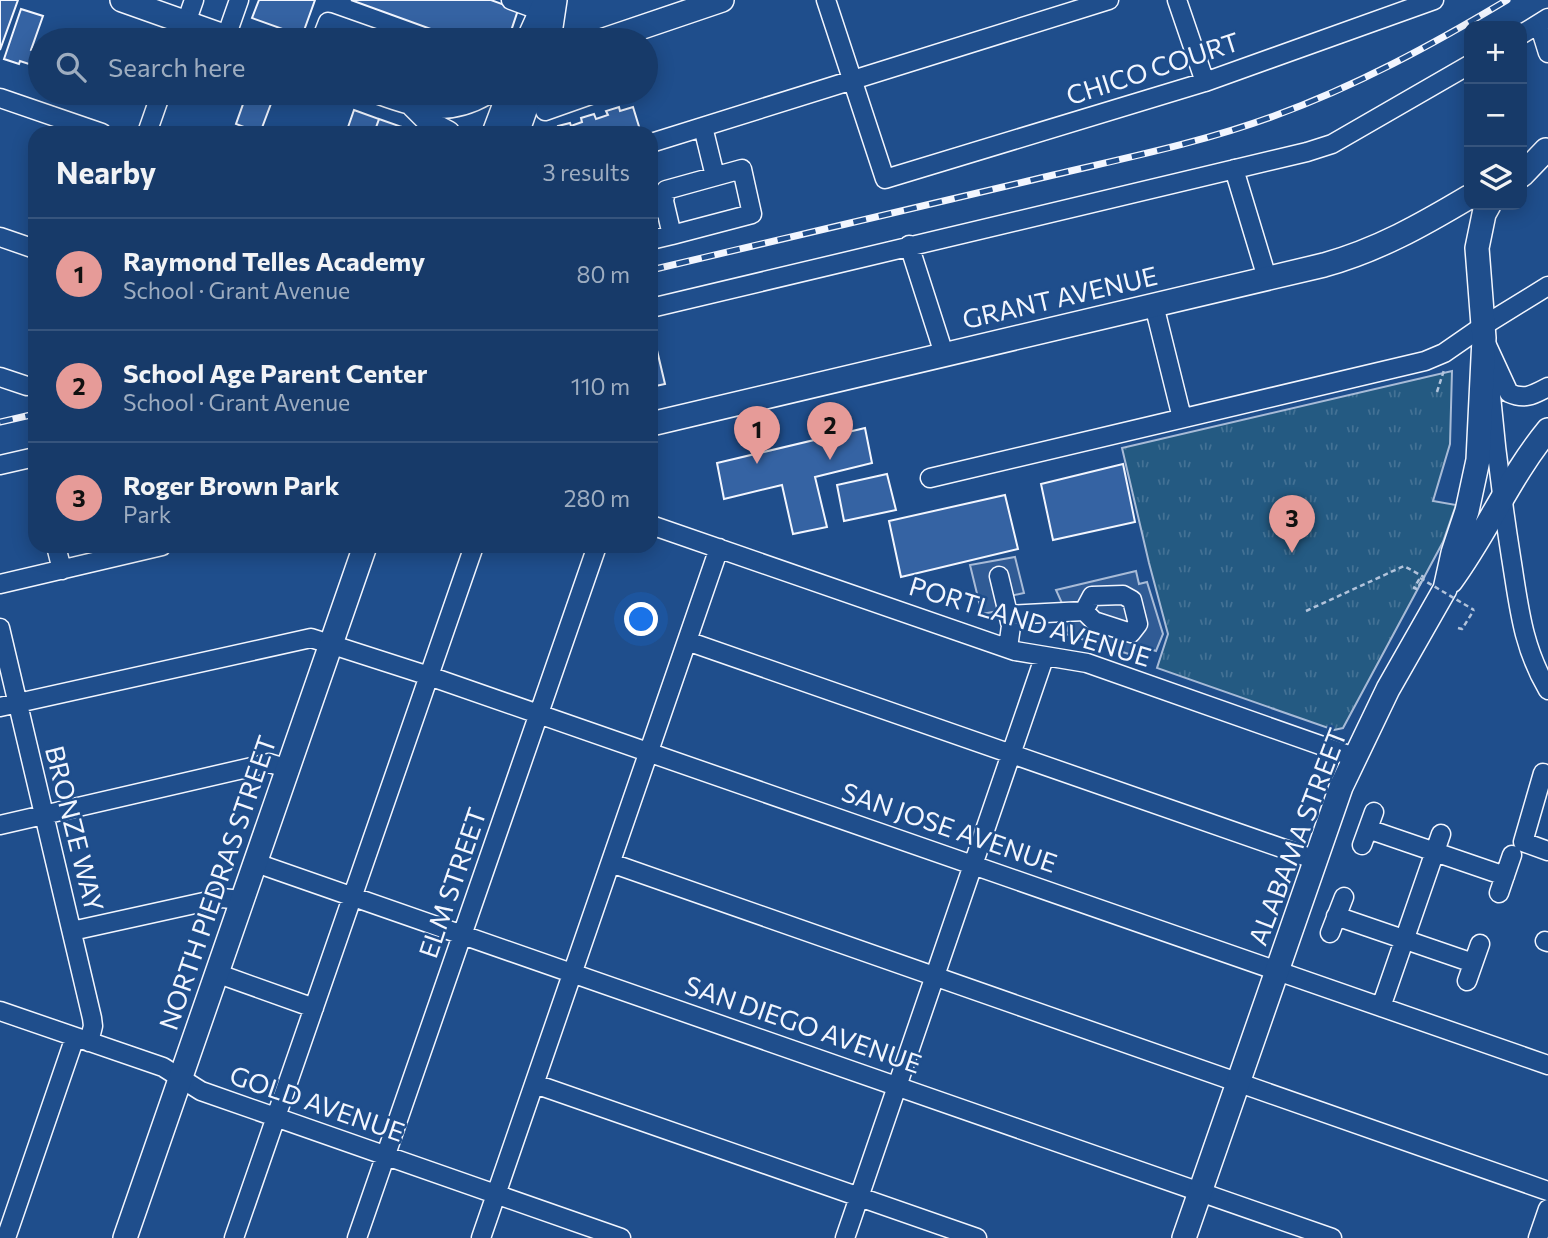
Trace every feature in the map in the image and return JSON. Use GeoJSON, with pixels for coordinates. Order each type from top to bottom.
{"type":"FeatureCollection","features":[{"type":"Feature","properties":{"kind":"main road"},"geometry":{"type":"LineString","coordinates":[[122,0],[175,28]]}},
{"type":"Feature","properties":{"kind":"main road"},"geometry":{"type":"LineString","coordinates":[[634,28],[692,5],[723,0]]}},
{"type":"Feature","properties":{"kind":"main road"},"geometry":{"type":"LineString","coordinates":[[534,28],[547,4]]}},
{"type":"Feature","properties":{"kind":"main road"},"geometry":{"type":"LineString","coordinates":[[547,4],[548,28]]}},
{"type":"Feature","properties":{"kind":"main road"},"geometry":{"type":"LineString","coordinates":[[413,105],[438,108],[452,105]]}},
{"type":"Feature","properties":{"kind":"main road"},"geometry":{"type":"LineString","coordinates":[[413,105],[435,126]]}},
{"type":"Feature","properties":{"kind":"main road"},"geometry":{"type":"LineString","coordinates":[[497,126],[504,105]]}},
{"type":"Feature","properties":{"kind":"main road"},"geometry":{"type":"LineString","coordinates":[[1527,162],[1547,149]]}},
{"type":"Feature","properties":{"kind":"main road"},"geometry":{"type":"LineString","coordinates":[[1527,170],[1547,149]]}},
{"type":"Feature","properties":{"kind":"main road","name":"GRANT AVENUE"},"geometry":{"type":"LineString","coordinates":[[658,422],[1324,265],[1378,248],[1416,230],[1464,200]]}},
{"type":"Feature","properties":{"kind":"main road","name":"ALABAMA STREET"},"geometry":{"type":"LineString","coordinates":[[1184,1238],[1354,757],[1388,690],[1429,581],[1453,553],[1467,511],[1478,460],[1483,332],[1477,248],[1486,210]]}},
{"type":"Feature","properties":{"kind":"main road"},"geometry":{"type":"LineString","coordinates":[[1429,581],[1472,552],[1532,449],[1548,430]]}},
{"type":"Feature","properties":{"kind":"main road","name":"NORTH PIEDRAS STREET"},"geometry":{"type":"LineString","coordinates":[[125,1238],[363,553]]}},
{"type":"Feature","properties":{"kind":"street"},"geometry":{"type":"LineString","coordinates":[[184,28],[194,0]]}},
{"type":"Feature","properties":{"kind":"street"},"geometry":{"type":"LineString","coordinates":[[233,28],[239,0]]}},
{"type":"Feature","properties":{"kind":"street"},"geometry":{"type":"LineString","coordinates":[[511,0],[547,4]]}},
{"type":"Feature","properties":{"kind":"street"},"geometry":{"type":"LineString","coordinates":[[826,0],[853,82]]}},
{"type":"Feature","properties":{"kind":"street"},"geometry":{"type":"LineString","coordinates":[[658,141],[1109,0]]}},
{"type":"Feature","properties":{"kind":"street"},"geometry":{"type":"LineString","coordinates":[[1177,0],[1205,82]]}},
{"type":"Feature","properties":{"kind":"street","name":"CHICO COURT"},"geometry":{"type":"LineString","coordinates":[[853,82],[885,179],[1205,82],[1434,0]]}},
{"type":"Feature","properties":{"kind":"street"},"geometry":{"type":"LineString","coordinates":[[1527,31],[1544,21],[1548,53]]}},
{"type":"Feature","properties":{"kind":"street"},"geometry":{"type":"LineString","coordinates":[[326,28],[328,22],[345,28]]}},
{"type":"Feature","properties":{"kind":"street"},"geometry":{"type":"LineString","coordinates":[[658,306],[1307,152],[1332,144],[1464,68]]}},
{"type":"Feature","properties":{"kind":"street"},"geometry":{"type":"LineString","coordinates":[[0,97],[82,126]]}},
{"type":"Feature","properties":{"kind":"street"},"geometry":{"type":"LineString","coordinates":[[149,126],[156,105]]}},
{"type":"Feature","properties":{"kind":"street"},"geometry":{"type":"LineString","coordinates":[[529,116],[561,105]]}},
{"type":"Feature","properties":{"kind":"street"},"geometry":{"type":"LineString","coordinates":[[703,127],[715,176]]}},
{"type":"Feature","properties":{"kind":"street"},"geometry":{"type":"LineString","coordinates":[[658,238],[672,235],[752,214],[742,169],[666,190],[658,206],[672,235]]}},
{"type":"Feature","properties":{"kind":"street"},"geometry":{"type":"LineString","coordinates":[[1234,169],[1267,278]]}},
{"type":"Feature","properties":{"kind":"street"},"geometry":{"type":"LineString","coordinates":[[0,237],[28,247]]}},
{"type":"Feature","properties":{"kind":"street"},"geometry":{"type":"LineString","coordinates":[[909,246],[944,354]]}},
{"type":"Feature","properties":{"kind":"street"},"geometry":{"type":"LineString","coordinates":[[930,478],[1426,361],[1483,332],[1548,286]]}},
{"type":"Feature","properties":{"kind":"street"},"geometry":{"type":"LineString","coordinates":[[1154,305],[1182,418]]}},
{"type":"Feature","properties":{"kind":"street"},"geometry":{"type":"LineString","coordinates":[[1483,332],[1509,393],[1524,398],[1548,387]]}},
{"type":"Feature","properties":{"kind":"street","name":"ALABAMA STREET"},"geometry":{"type":"LineString","coordinates":[[1483,332],[1502,500],[1519,614],[1536,670],[1548,690]]}},
{"type":"Feature","properties":{"kind":"street"},"geometry":{"type":"LineString","coordinates":[[0,377],[27,386]]}},
{"type":"Feature","properties":{"kind":"street"},"geometry":{"type":"LineString","coordinates":[[0,465],[28,459]]}},
{"type":"Feature","properties":{"kind":"street","name":"PORTLAND AVENUE"},"geometry":{"type":"LineString","coordinates":[[658,527],[1008,648],[1044,658],[1087,663],[1354,757]]}},
{"type":"Feature","properties":{"kind":"street"},"geometry":{"type":"LineString","coordinates":[[481,1238],[719,548]]}},
{"type":"Feature","properties":{"kind":"street"},"geometry":{"type":"LineString","coordinates":[[58,553],[62,570]]}},
{"type":"Feature","properties":{"kind":"street"},"geometry":{"type":"LineString","coordinates":[[0,584],[133,553]]}},
{"type":"Feature","properties":{"kind":"street"},"geometry":{"type":"LineString","coordinates":[[234,1238],[472,553]]}},
{"type":"Feature","properties":{"kind":"street","name":"ELM STREET"},"geometry":{"type":"LineString","coordinates":[[357,1238],[595,553]]}},
{"type":"Feature","properties":{"kind":"street"},"geometry":{"type":"LineString","coordinates":[[999,576],[1011,626],[1008,648]]}},
{"type":"Feature","properties":{"kind":"street"},"geometry":{"type":"LineString","coordinates":[[1008,615],[1084,611]]}},
{"type":"Feature","properties":{"kind":"street","name":"BRONZE WAY"},"geometry":{"type":"LineString","coordinates":[[0,628],[9,705],[43,815],[93,1026],[82,1039],[6,1238]]}},
{"type":"Feature","properties":{"kind":"street","name":"SAN JOSE AVENUE"},"geometry":{"type":"LineString","coordinates":[[9,705],[311,638],[429,676],[1548,1065]]}},
{"type":"Feature","properties":{"kind":"street"},"geometry":{"type":"LineString","coordinates":[[687,641],[1316,860]]}},
{"type":"Feature","properties":{"kind":"street"},"geometry":{"type":"LineString","coordinates":[[845,1238],[1044,658]]}},
{"type":"Feature","properties":{"kind":"street"},"geometry":{"type":"LineString","coordinates":[[0,825],[269,763],[289,769]]}},
{"type":"Feature","properties":{"kind":"street"},"geometry":{"type":"LineString","coordinates":[[1543,774],[1523,842],[1548,851]]}},
{"type":"Feature","properties":{"kind":"street"},"geometry":{"type":"LineString","coordinates":[[1368,828],[1435,852],[1502,885],[1512,855]]}},
{"type":"Feature","properties":{"kind":"street"},"geometry":{"type":"LineString","coordinates":[[1381,1007],[1441,834]]}},
{"type":"Feature","properties":{"kind":"street","name":"SAN DIEGO AVENUE"},"geometry":{"type":"LineString","coordinates":[[256,863],[1332,1238]]}},
{"type":"Feature","properties":{"kind":"street"},"geometry":{"type":"LineString","coordinates":[[611,863],[1548,1191]]}},
{"type":"Feature","properties":{"kind":"street"},"geometry":{"type":"LineString","coordinates":[[1344,897],[1333,925],[1404,939],[1473,963]]}},
{"type":"Feature","properties":{"kind":"street"},"geometry":{"type":"LineString","coordinates":[[72,931],[222,898],[242,900]]}},
{"type":"Feature","properties":{"kind":"street"},"geometry":{"type":"LineString","coordinates":[[1467,981],[1480,944]]}},
{"type":"Feature","properties":{"kind":"street"},"geometry":{"type":"LineString","coordinates":[[216,973],[314,1008]]}},
{"type":"Feature","properties":{"kind":"street","name":"GOLD AVENUE"},"geometry":{"type":"LineString","coordinates":[[0,1011],[163,1067],[201,1091],[621,1238]]}},
{"type":"Feature","properties":{"kind":"street"},"geometry":{"type":"LineString","coordinates":[[535,1084],[977,1238]]}},
{"type":"Feature","properties":{"kind":"street"},"geometry":{"type":"LineString","coordinates":[[1538,1238],[1548,1209]]}},
{"type":"Feature","properties":{"kind":"path"},"geometry":{"type":"LineString","coordinates":[[1306,611],[1404,566],[1474,610],[1462,629],[1458,628]]}},
{"type":"Feature","properties":{"kind":"green space"},"geometry":{"type":"Polygon","coordinates":[[[1452,371],[1450,444],[1433,501],[1456,505],[1443,542],[1343,728],[1334,730],[1157,668],[1168,634],[1122,448],[1452,371]]]}},
{"type":"Feature","properties":{"kind":"shaded area"},"geometry":{"type":"Polygon","coordinates":[[[1015,557],[1024,593],[1000,598],[1003,610],[982,614],[970,565],[1015,557]]]}},
{"type":"Feature","properties":{"kind":"shaded area"},"geometry":{"type":"Polygon","coordinates":[[[1136,571],[1139,584],[1147,582],[1163,634],[1156,651],[1140,646],[1135,656],[1066,634],[1070,621],[1056,590],[1136,571]]]}},
{"type":"Feature","properties":{"kind":"building"},"geometry":{"type":"Polygon","coordinates":[[[0,0],[18,0],[0,50],[0,0]]]}},
{"type":"Feature","properties":{"kind":"building"},"geometry":{"type":"Polygon","coordinates":[[[259,0],[315,0],[305,28],[280,28],[252,18],[259,0]]]}},
{"type":"Feature","properties":{"kind":"building"},"geometry":{"type":"Polygon","coordinates":[[[351,0],[491,0],[518,10],[512,28],[428,28],[351,0]]]}},
{"type":"Feature","properties":{"kind":"building"},"geometry":{"type":"Polygon","coordinates":[[[21,9],[43,16],[39,28],[28,28],[28,64],[4,59],[21,9]]]}},
{"type":"Feature","properties":{"kind":"building"},"geometry":{"type":"Polygon","coordinates":[[[243,105],[270,105],[263,126],[236,124],[243,105]]]}},
{"type":"Feature","properties":{"kind":"building"},"geometry":{"type":"Polygon","coordinates":[[[633,107],[639,126],[571,126],[582,122],[581,118],[594,114],[596,119],[608,115],[606,111],[633,107]]]}},
{"type":"Feature","properties":{"kind":"building"},"geometry":{"type":"Polygon","coordinates":[[[354,110],[379,119],[376,126],[348,126],[354,110]]]}},
{"type":"Feature","properties":{"kind":"building"},"geometry":{"type":"Polygon","coordinates":[[[379,119],[399,126],[376,126],[379,119]]]}},
{"type":"Feature","properties":{"kind":"building"},"geometry":{"type":"Polygon","coordinates":[[[658,354],[665,384],[658,386],[658,354]]]}},
{"type":"Feature","properties":{"kind":"building"},"geometry":{"type":"Polygon","coordinates":[[[865,428],[872,463],[815,477],[827,527],[793,534],[782,485],[724,499],[717,463],[865,428]]]}},
{"type":"Feature","properties":{"kind":"building"},"geometry":{"type":"Polygon","coordinates":[[[1123,464],[1135,522],[1053,540],[1041,484],[1123,464]]]}},
{"type":"Feature","properties":{"kind":"building"},"geometry":{"type":"Polygon","coordinates":[[[887,474],[896,510],[844,521],[837,485],[887,474]]]}},
{"type":"Feature","properties":{"kind":"building"},"geometry":{"type":"Polygon","coordinates":[[[1005,495],[1018,549],[901,577],[889,521],[1005,495]]]}},
{"type":"Feature","properties":{"kind":"railway"},"geometry":{"type":"LineString","coordinates":[[658,268],[1214,136],[1274,116],[1364,78],[1422,49],[1507,0]]}},
{"type":"Feature","properties":{"kind":"railway"},"geometry":{"type":"LineString","coordinates":[[0,422],[28,416]]}},
{"type":"Feature","properties":{"kind":"place","name":"School Age Parent Center"},"geometry":{"type":"Point","coordinates":[830,460]}},
{"type":"Feature","properties":{"kind":"place","name":"Raymond Telles Academy"},"geometry":{"type":"Point","coordinates":[757,464]}},
{"type":"Feature","properties":{"kind":"place","name":"Roger Brown Park"},"geometry":{"type":"Point","coordinates":[1292,553]}}]}
